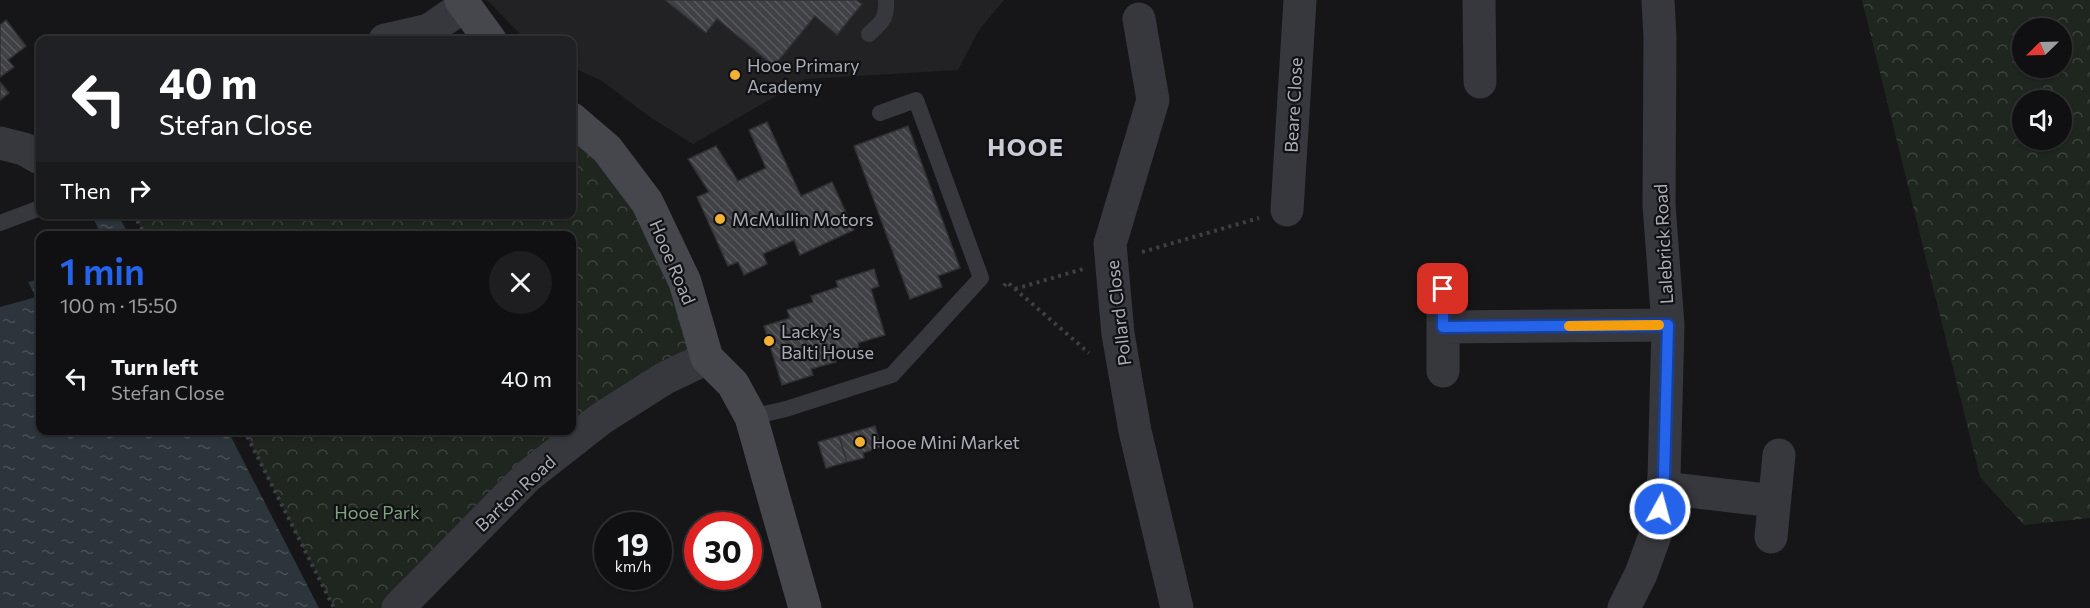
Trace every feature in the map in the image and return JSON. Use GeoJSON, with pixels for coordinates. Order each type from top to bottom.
{"type":"FeatureCollection","features":[{"type":"Feature","properties":{"kind":"street","name":"Beare Close"},"geometry":{"type":"LineString","coordinates":[[1287,210],[1300,0]]}},
{"type":"Feature","properties":{"kind":"street"},"geometry":{"type":"LineString","coordinates":[[1479,0],[1480,82]]}},
{"type":"Feature","properties":{"kind":"street","name":"Lalebrick Road"},"geometry":{"type":"LineString","coordinates":[[1624,608],[1641,574],[1657,530],[1663,489],[1668,325],[1659,205],[1660,38],[1658,0]]}},
{"type":"Feature","properties":{"kind":"street"},"geometry":{"type":"LineString","coordinates":[[403,36],[429,30],[463,3],[487,36]]}},
{"type":"Feature","properties":{"kind":"street","name":"Pollard Close"},"geometry":{"type":"LineString","coordinates":[[1139,19],[1154,100],[1110,244],[1111,260],[1118,334],[1135,431],[1177,608]]}},
{"type":"Feature","properties":{"kind":"street","name":"Hooe Road"},"geometry":{"type":"LineString","coordinates":[[576,122],[607,149],[647,202],[685,282],[707,358],[733,384],[751,417],[806,608]]}},
{"type":"Feature","properties":{"kind":"street"},"geometry":{"type":"LineString","coordinates":[[0,143],[24,149],[36,156]]}},
{"type":"Feature","properties":{"kind":"street"},"geometry":{"type":"LineString","coordinates":[[1443,289],[1443,371]]}},
{"type":"Feature","properties":{"kind":"street"},"geometry":{"type":"LineString","coordinates":[[1443,327],[1668,325]]}},
{"type":"Feature","properties":{"kind":"street","name":"Barton Road"},"geometry":{"type":"LineString","coordinates":[[399,608],[528,476],[602,418],[665,378],[707,358]]}},
{"type":"Feature","properties":{"kind":"street"},"geometry":{"type":"LineString","coordinates":[[1770,537],[1779,455]]}},
{"type":"Feature","properties":{"kind":"street"},"geometry":{"type":"LineString","coordinates":[[1663,489],[1774,501]]}},
{"type":"Feature","properties":{"kind":"lane"},"geometry":{"type":"LineString","coordinates":[[869,34],[884,20],[887,10],[886,0]]}},
{"type":"Feature","properties":{"kind":"lane"},"geometry":{"type":"LineString","coordinates":[[751,417],[786,409],[892,375],[981,279],[916,100],[880,113]]}},
{"type":"Feature","properties":{"kind":"lane"},"geometry":{"type":"LineString","coordinates":[[0,223],[36,210]]}},
{"type":"Feature","properties":{"kind":"path"},"geometry":{"type":"LineString","coordinates":[[1015,289],[1287,210]]}},
{"type":"Feature","properties":{"kind":"path"},"geometry":{"type":"LineString","coordinates":[[999,291],[1007,282],[1127,386]]}},
{"type":"Feature","properties":{"kind":"path"},"geometry":{"type":"LineString","coordinates":[[247,435],[334,608]]}},
{"type":"Feature","properties":{"kind":"shaded area","name":"Hooe Primary Academy"},"geometry":{"type":"Polygon","coordinates":[[[487,0],[1004,0],[979,30],[958,70],[805,79],[693,144],[653,119],[602,81],[576,69],[576,36],[522,36],[487,0]]]}},
{"type":"Feature","properties":{"kind":"green space"},"geometry":{"type":"Polygon","coordinates":[[[1862,0],[2090,0],[2090,518],[2024,525],[1980,477],[1862,0]]]}},
{"type":"Feature","properties":{"kind":"green space","name":"Hooe Park"},"geometry":{"type":"Polygon","coordinates":[[[576,122],[607,149],[707,358],[665,378],[396,608],[334,608],[246,435],[576,435],[576,231],[142,231],[136,219],[576,219],[576,122]]]}},
{"type":"Feature","properties":{"kind":"water"},"geometry":{"type":"Polygon","coordinates":[[[94,219],[120,219],[127,231],[99,231],[94,219]]]}},
{"type":"Feature","properties":{"kind":"water"},"geometry":{"type":"Polygon","coordinates":[[[36,280],[36,297],[28,282],[36,280]]]}},
{"type":"Feature","properties":{"kind":"water"},"geometry":{"type":"Polygon","coordinates":[[[36,297],[36,435],[230,435],[319,608],[0,608],[0,307],[36,297]]]}},
{"type":"Feature","properties":{"kind":"building"},"geometry":{"type":"Polygon","coordinates":[[[665,0],[856,0],[862,4],[837,35],[815,16],[774,66],[717,19],[706,33],[665,0]]]}},
{"type":"Feature","properties":{"kind":"building"},"geometry":{"type":"Polygon","coordinates":[[[6,20],[26,46],[8,60],[14,67],[0,77],[0,25],[6,20]]]}},
{"type":"Feature","properties":{"kind":"building"},"geometry":{"type":"Polygon","coordinates":[[[0,82],[9,93],[0,100],[0,82]]]}},
{"type":"Feature","properties":{"kind":"building"},"geometry":{"type":"Polygon","coordinates":[[[767,122],[801,196],[832,182],[854,230],[800,255],[794,240],[763,254],[767,264],[744,275],[738,262],[728,266],[697,197],[709,192],[688,159],[716,146],[738,181],[766,168],[749,130],[767,122]]]}},
{"type":"Feature","properties":{"kind":"building"},"geometry":{"type":"Polygon","coordinates":[[[908,126],[960,268],[938,276],[942,287],[910,299],[854,146],[908,126]]]}},
{"type":"Feature","properties":{"kind":"building"},"geometry":{"type":"Polygon","coordinates":[[[874,269],[879,286],[871,289],[885,335],[858,343],[859,348],[834,355],[836,362],[811,369],[813,375],[782,385],[764,326],[790,318],[787,310],[813,302],[811,296],[838,287],[836,281],[874,269]]]}},
{"type":"Feature","properties":{"kind":"building","name":"Hooe Mini Market"},"geometry":{"type":"Polygon","coordinates":[[[875,426],[881,447],[863,453],[864,458],[847,462],[839,436],[875,426]]]}},
{"type":"Feature","properties":{"kind":"building"},"geometry":{"type":"Polygon","coordinates":[[[839,436],[847,462],[826,468],[818,442],[839,436]]]}},
{"type":"Feature","properties":{"kind":"slow traffic"},"geometry":{"type":"LineString","coordinates":[[1569,326],[1659,325]]}},
{"type":"Feature","properties":{"kind":"place","name":"Hooe Primary Academy"},"geometry":{"type":"Point","coordinates":[735,75]}},
{"type":"Feature","properties":{"kind":"place","name":"McMullin Motors"},"geometry":{"type":"Point","coordinates":[720,219]}},
{"type":"Feature","properties":{"kind":"place","name":"Lacky's Balti House"},"geometry":{"type":"Point","coordinates":[769,341]}},
{"type":"Feature","properties":{"kind":"place","name":"Hooe Mini Market"},"geometry":{"type":"Point","coordinates":[860,442]}},
{"type":"Feature","properties":{"kind":"district","name":"HOOE"},"geometry":{"type":"Point","coordinates":[1026,146]}},
{"type":"Feature","properties":{"kind":"route"},"geometry":{"type":"LineString","coordinates":[[1443,289],[1443,327],[1668,325],[1664,477],[1660,509]]}}]}
